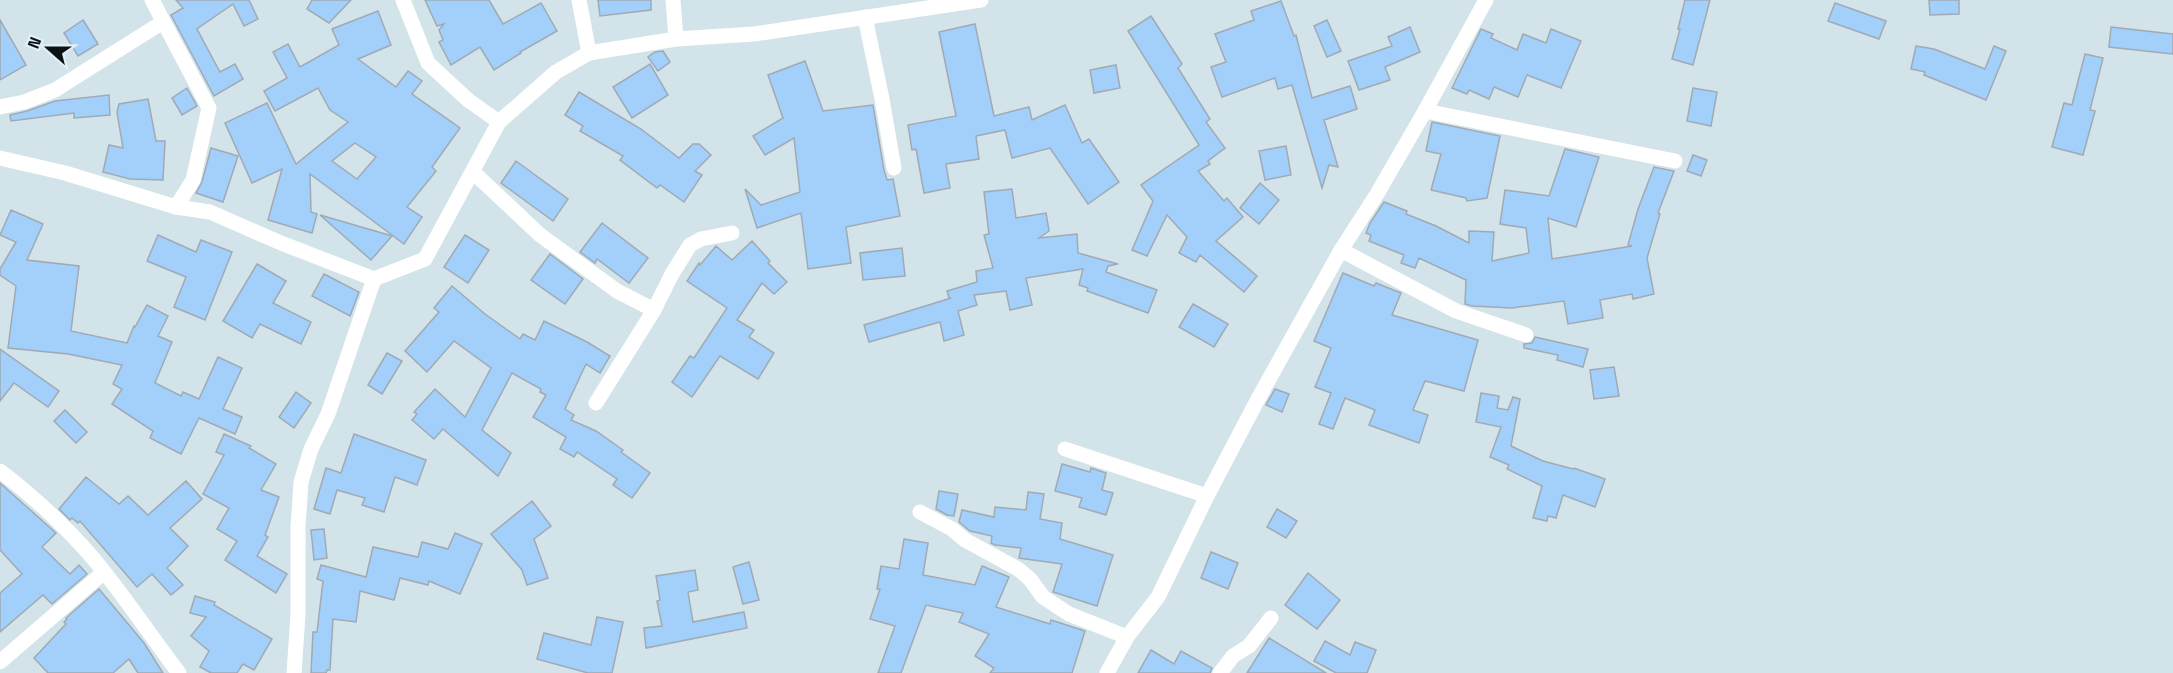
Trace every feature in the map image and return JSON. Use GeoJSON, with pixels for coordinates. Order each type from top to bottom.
{"type":"FeatureCollection","features":[{"type":"Feature","properties":{"kind":"street"},"geometry":{"type":"LineString","coordinates":[[153,0],[209,108],[193,180],[176,207]]}},
{"type":"Feature","properties":{"kind":"street"},"geometry":{"type":"LineString","coordinates":[[403,0],[428,63],[468,100],[499,122]]}},
{"type":"Feature","properties":{"kind":"street"},"geometry":{"type":"LineString","coordinates":[[579,0],[589,53]]}},
{"type":"Feature","properties":{"kind":"street"},"geometry":{"type":"LineString","coordinates":[[673,0],[676,39]]}},
{"type":"Feature","properties":{"kind":"street"},"geometry":{"type":"LineString","coordinates":[[0,158],[65,173],[176,207],[210,212],[281,243],[374,279],[425,259],[499,122],[556,72],[589,53],[676,39],[753,34],[981,0]]}},
{"type":"Feature","properties":{"kind":"street"},"geometry":{"type":"LineString","coordinates":[[1107,673],[1127,637],[1158,597],[1207,496],[1341,250],[1377,194],[1486,0]]}},
{"type":"Feature","properties":{"kind":"street"},"geometry":{"type":"LineString","coordinates":[[865,17],[894,168]]}},
{"type":"Feature","properties":{"kind":"street"},"geometry":{"type":"LineString","coordinates":[[0,107],[24,102],[55,90],[163,22]]}},
{"type":"Feature","properties":{"kind":"street"},"geometry":{"type":"LineString","coordinates":[[1425,111],[1675,161]]}},
{"type":"Feature","properties":{"kind":"street"},"geometry":{"type":"LineString","coordinates":[[473,172],[540,235],[617,291],[654,310]]}},
{"type":"Feature","properties":{"kind":"street"},"geometry":{"type":"LineString","coordinates":[[596,403],[654,310],[690,245],[701,239],[732,233]]}},
{"type":"Feature","properties":{"kind":"street"},"geometry":{"type":"LineString","coordinates":[[1341,250],[1456,311],[1526,335]]}},
{"type":"Feature","properties":{"kind":"street"},"geometry":{"type":"LineString","coordinates":[[294,673],[298,615],[298,527],[301,482],[311,449],[328,414],[374,279]]}},
{"type":"Feature","properties":{"kind":"street"},"geometry":{"type":"LineString","coordinates":[[1065,449],[1207,496]]}},
{"type":"Feature","properties":{"kind":"street"},"geometry":{"type":"LineString","coordinates":[[0,471],[59,524],[104,572],[179,673]]}},
{"type":"Feature","properties":{"kind":"street"},"geometry":{"type":"LineString","coordinates":[[920,512],[952,529],[965,540],[1018,568],[1030,579],[1043,597],[1069,614],[1127,637]]}},
{"type":"Feature","properties":{"kind":"street"},"geometry":{"type":"LineString","coordinates":[[0,662],[104,572]]}},
{"type":"Feature","properties":{"kind":"street"},"geometry":{"type":"LineString","coordinates":[[1220,673],[1233,656],[1249,646],[1271,618]]}},
{"type":"Feature","properties":{"kind":"building"},"geometry":{"type":"Polygon","coordinates":[[[176,0],[249,0],[258,19],[244,26],[233,4],[197,29],[220,72],[235,64],[243,79],[214,96],[171,15],[183,8],[176,0]]]}},
{"type":"Feature","properties":{"kind":"building"},"geometry":{"type":"Polygon","coordinates":[[[312,0],[351,0],[329,23],[307,9],[312,0]]]}},
{"type":"Feature","properties":{"kind":"building"},"geometry":{"type":"Polygon","coordinates":[[[425,0],[489,0],[503,24],[541,3],[557,31],[494,70],[480,47],[451,65],[439,42],[443,40],[439,30],[444,24],[437,26],[425,0]]]}},
{"type":"Feature","properties":{"kind":"building"},"geometry":{"type":"Polygon","coordinates":[[[598,0],[651,0],[651,10],[600,16],[598,0]]]}},
{"type":"Feature","properties":{"kind":"building"},"geometry":{"type":"Polygon","coordinates":[[[1685,0],[1710,0],[1693,65],[1672,59],[1685,0]]]}},
{"type":"Feature","properties":{"kind":"building"},"geometry":{"type":"Polygon","coordinates":[[[1929,0],[1959,0],[1959,14],[1930,15],[1929,0]]]}},
{"type":"Feature","properties":{"kind":"building"},"geometry":{"type":"Polygon","coordinates":[[[1281,1],[1294,36],[1296,35],[1312,98],[1350,86],[1357,109],[1324,120],[1338,167],[1329,165],[1322,188],[1292,85],[1278,89],[1275,78],[1222,97],[1211,67],[1226,62],[1215,34],[1254,20],[1251,11],[1281,1]]]}},
{"type":"Feature","properties":{"kind":"building"},"geometry":{"type":"Polygon","coordinates":[[[1835,3],[1886,21],[1879,39],[1828,21],[1835,3]]]}},
{"type":"Feature","properties":{"kind":"building"},"geometry":{"type":"Polygon","coordinates":[[[378,11],[391,45],[358,59],[396,87],[408,71],[422,81],[412,94],[460,128],[432,167],[436,171],[407,207],[422,217],[404,244],[310,174],[311,212],[317,214],[312,233],[268,220],[282,169],[252,183],[225,123],[267,103],[296,164],[348,122],[330,110],[318,88],[275,111],[264,91],[287,78],[273,52],[288,44],[300,67],[339,45],[332,29],[378,11]],[[355,143],[332,161],[357,179],[376,157],[355,143]]]}},
{"type":"Feature","properties":{"kind":"building"},"geometry":{"type":"Polygon","coordinates":[[[1151,16],[1182,64],[1178,68],[1210,119],[1206,122],[1225,148],[1208,161],[1210,164],[1198,171],[1224,201],[1227,198],[1243,217],[1216,241],[1257,276],[1244,292],[1200,255],[1196,262],[1179,253],[1187,237],[1167,215],[1147,256],[1132,250],[1153,201],[1141,185],[1199,145],[1128,31],[1151,16]]]}},
{"type":"Feature","properties":{"kind":"building"},"geometry":{"type":"Polygon","coordinates":[[[0,20],[26,65],[0,80],[0,20]]]}},
{"type":"Feature","properties":{"kind":"building"},"geometry":{"type":"Polygon","coordinates":[[[83,20],[98,44],[78,56],[64,33],[83,20]]]}},
{"type":"Feature","properties":{"kind":"building"},"geometry":{"type":"Polygon","coordinates":[[[1327,20],[1341,51],[1327,57],[1314,26],[1327,20]]]}},
{"type":"Feature","properties":{"kind":"building"},"geometry":{"type":"Polygon","coordinates":[[[975,24],[994,116],[1029,107],[1032,120],[1065,105],[1082,143],[1089,139],[1119,182],[1088,204],[1050,148],[1012,158],[1005,130],[976,136],[979,159],[946,164],[950,188],[924,193],[916,149],[912,150],[908,125],[956,116],[939,32],[975,24]]]}},
{"type":"Feature","properties":{"kind":"building"},"geometry":{"type":"Polygon","coordinates":[[[1410,27],[1420,52],[1385,67],[1390,80],[1359,90],[1348,61],[1392,46],[1388,37],[1410,27]]]}},
{"type":"Feature","properties":{"kind":"building"},"geometry":{"type":"Polygon","coordinates":[[[2111,27],[2173,34],[2173,54],[2109,47],[2111,27]]]}},
{"type":"Feature","properties":{"kind":"building"},"geometry":{"type":"Polygon","coordinates":[[[1481,29],[1493,34],[1491,38],[1517,50],[1523,34],[1546,43],[1551,29],[1581,41],[1561,88],[1527,75],[1518,97],[1494,87],[1489,99],[1469,90],[1467,94],[1452,88],[1481,29]]]}},
{"type":"Feature","properties":{"kind":"building"},"geometry":{"type":"Polygon","coordinates":[[[1916,46],[1934,49],[1985,69],[1994,46],[2006,51],[1986,100],[1924,75],[1925,72],[1911,69],[1916,46]]]}},
{"type":"Feature","properties":{"kind":"building"},"geometry":{"type":"Polygon","coordinates":[[[663,51],[670,62],[658,71],[648,57],[655,52],[663,51]]]}},
{"type":"Feature","properties":{"kind":"building"},"geometry":{"type":"Polygon","coordinates":[[[2085,54],[2103,58],[2090,110],[2095,111],[2083,155],[2052,147],[2064,103],[2072,105],[2085,54]]]}},
{"type":"Feature","properties":{"kind":"building"},"geometry":{"type":"Polygon","coordinates":[[[805,61],[823,111],[873,105],[884,170],[887,180],[893,179],[900,216],[846,227],[851,263],[808,269],[801,213],[757,228],[745,189],[761,205],[800,192],[794,138],[765,155],[753,136],[783,118],[768,75],[805,61]]]}},
{"type":"Feature","properties":{"kind":"building"},"geometry":{"type":"Polygon","coordinates":[[[650,64],[668,95],[632,118],[613,87],[650,64]]]}},
{"type":"Feature","properties":{"kind":"building"},"geometry":{"type":"Polygon","coordinates":[[[1116,65],[1120,88],[1094,93],[1090,70],[1116,65]]]}},
{"type":"Feature","properties":{"kind":"building"},"geometry":{"type":"Polygon","coordinates":[[[187,88],[197,106],[182,115],[172,98],[187,88]]]}},
{"type":"Feature","properties":{"kind":"building"},"geometry":{"type":"Polygon","coordinates":[[[1693,88],[1717,92],[1711,126],[1687,121],[1693,88]]]}},
{"type":"Feature","properties":{"kind":"building"},"geometry":{"type":"Polygon","coordinates":[[[579,92],[641,129],[679,158],[693,144],[699,144],[711,155],[695,171],[702,175],[684,202],[660,185],[657,188],[620,160],[623,156],[580,131],[583,126],[565,115],[579,92]]]}},
{"type":"Feature","properties":{"kind":"building"},"geometry":{"type":"Polygon","coordinates":[[[109,95],[110,115],[74,118],[74,113],[11,121],[10,115],[55,101],[109,95]]]}},
{"type":"Feature","properties":{"kind":"building"},"geometry":{"type":"Polygon","coordinates":[[[148,99],[156,141],[165,141],[163,180],[130,179],[103,172],[109,145],[123,148],[117,112],[119,104],[148,99]]]}},
{"type":"Feature","properties":{"kind":"building"},"geometry":{"type":"Polygon","coordinates":[[[1432,122],[1500,136],[1487,198],[1467,201],[1466,198],[1431,190],[1441,154],[1426,151],[1432,122]]]}},
{"type":"Feature","properties":{"kind":"building"},"geometry":{"type":"Polygon","coordinates":[[[1286,146],[1291,175],[1265,180],[1259,151],[1286,146]]]}},
{"type":"Feature","properties":{"kind":"building"},"geometry":{"type":"Polygon","coordinates":[[[211,148],[238,156],[223,202],[196,193],[202,182],[211,148]]]}},
{"type":"Feature","properties":{"kind":"building"},"geometry":{"type":"Polygon","coordinates":[[[1565,149],[1599,157],[1576,227],[1548,218],[1552,259],[1632,246],[1628,245],[1638,209],[1654,167],[1674,171],[1658,213],[1660,214],[1647,258],[1654,294],[1633,299],[1632,294],[1600,300],[1603,318],[1568,324],[1564,301],[1512,308],[1465,304],[1466,280],[1419,258],[1415,268],[1401,263],[1404,255],[1369,241],[1371,235],[1366,233],[1384,202],[1407,211],[1406,214],[1469,243],[1469,231],[1494,232],[1492,261],[1529,253],[1526,228],[1500,224],[1505,190],[1549,196],[1565,149]]]}},
{"type":"Feature","properties":{"kind":"building"},"geometry":{"type":"Polygon","coordinates":[[[1693,155],[1707,160],[1701,176],[1687,171],[1693,155]]]}},
{"type":"Feature","properties":{"kind":"building"},"geometry":{"type":"Polygon","coordinates":[[[516,161],[568,199],[553,221],[501,183],[516,161]]]}},
{"type":"Feature","properties":{"kind":"building"},"geometry":{"type":"Polygon","coordinates":[[[1260,183],[1279,200],[1259,224],[1240,208],[1260,183]]]}},
{"type":"Feature","properties":{"kind":"building"},"geometry":{"type":"Polygon","coordinates":[[[1012,189],[1016,218],[1046,213],[1049,231],[1039,238],[1077,234],[1078,253],[1118,264],[1108,266],[1106,272],[1157,290],[1148,313],[1087,291],[1088,288],[1079,285],[1083,269],[1026,278],[1032,305],[1010,310],[1006,291],[974,295],[977,305],[958,311],[964,335],[944,341],[940,322],[869,342],[864,325],[951,298],[947,291],[977,282],[976,271],[993,268],[984,235],[989,234],[984,192],[1012,189]]]}},
{"type":"Feature","properties":{"kind":"building"},"geometry":{"type":"Polygon","coordinates":[[[11,210],[43,224],[27,260],[79,266],[71,331],[127,343],[147,305],[168,316],[158,336],[172,342],[155,383],[181,396],[183,392],[199,399],[218,357],[242,368],[223,409],[242,417],[235,434],[199,418],[181,454],[150,438],[153,431],[112,404],[122,389],[113,384],[122,365],[68,354],[8,348],[16,286],[0,275],[0,269],[16,242],[0,235],[11,210]]]}},
{"type":"Feature","properties":{"kind":"building"},"geometry":{"type":"Polygon","coordinates":[[[320,215],[392,236],[371,260],[320,215]]]}},
{"type":"Feature","properties":{"kind":"building"},"geometry":{"type":"Polygon","coordinates":[[[602,223],[648,258],[629,283],[597,259],[595,263],[580,252],[602,223]]]}},
{"type":"Feature","properties":{"kind":"building"},"geometry":{"type":"Polygon","coordinates":[[[158,235],[196,252],[201,240],[232,252],[205,320],[174,307],[186,277],[147,261],[158,235]]]}},
{"type":"Feature","properties":{"kind":"building"},"geometry":{"type":"Polygon","coordinates":[[[465,235],[489,250],[468,283],[444,267],[465,235]]]}},
{"type":"Feature","properties":{"kind":"building"},"geometry":{"type":"Polygon","coordinates":[[[752,241],[770,261],[768,263],[787,282],[774,294],[762,283],[737,320],[754,330],[749,337],[774,353],[758,379],[720,356],[692,397],[672,382],[690,356],[694,358],[727,308],[687,281],[699,263],[700,265],[716,246],[732,260],[752,241]]]}},
{"type":"Feature","properties":{"kind":"building"},"geometry":{"type":"Polygon","coordinates":[[[902,248],[905,276],[863,280],[860,253],[902,248]]]}},
{"type":"Feature","properties":{"kind":"building"},"geometry":{"type":"Polygon","coordinates":[[[550,254],[583,279],[565,304],[531,280],[550,254]]]}},
{"type":"Feature","properties":{"kind":"building"},"geometry":{"type":"Polygon","coordinates":[[[257,264],[286,281],[273,303],[311,322],[301,344],[260,324],[252,338],[223,321],[257,264]]]}},
{"type":"Feature","properties":{"kind":"building"},"geometry":{"type":"Polygon","coordinates":[[[1343,273],[1374,286],[1376,283],[1401,293],[1392,315],[1478,340],[1464,391],[1425,381],[1413,410],[1428,415],[1419,443],[1369,425],[1375,410],[1345,398],[1333,429],[1319,424],[1331,393],[1315,387],[1331,348],[1314,341],[1343,273]]]}},
{"type":"Feature","properties":{"kind":"building"},"geometry":{"type":"Polygon","coordinates":[[[324,274],[359,292],[350,316],[312,296],[324,274]]]}},
{"type":"Feature","properties":{"kind":"building"},"geometry":{"type":"Polygon","coordinates":[[[452,286],[520,339],[523,334],[535,340],[544,321],[610,356],[600,373],[586,364],[565,409],[574,415],[571,420],[596,431],[650,473],[632,498],[613,485],[617,479],[577,452],[574,457],[560,449],[566,437],[533,417],[546,395],[540,392],[541,389],[512,373],[482,430],[511,453],[498,476],[443,429],[434,439],[412,420],[417,414],[414,412],[435,389],[465,417],[491,368],[454,341],[427,372],[405,351],[439,312],[434,308],[452,286]]]}},
{"type":"Feature","properties":{"kind":"building"},"geometry":{"type":"Polygon","coordinates":[[[1193,304],[1228,324],[1214,347],[1179,327],[1193,304]]]}},
{"type":"Feature","properties":{"kind":"building"},"geometry":{"type":"Polygon","coordinates":[[[1535,337],[1588,349],[1583,367],[1557,360],[1558,355],[1524,348],[1524,344],[1532,343],[1535,337]]]}},
{"type":"Feature","properties":{"kind":"building"},"geometry":{"type":"Polygon","coordinates":[[[0,349],[59,391],[48,407],[14,383],[0,401],[0,349]]]}},
{"type":"Feature","properties":{"kind":"building"},"geometry":{"type":"Polygon","coordinates":[[[387,353],[402,361],[382,394],[368,385],[387,353]]]}},
{"type":"Feature","properties":{"kind":"building"},"geometry":{"type":"Polygon","coordinates":[[[1614,367],[1619,396],[1594,399],[1590,370],[1614,367]]]}},
{"type":"Feature","properties":{"kind":"building"},"geometry":{"type":"Polygon","coordinates":[[[1275,389],[1289,394],[1282,412],[1266,405],[1275,389]]]}},
{"type":"Feature","properties":{"kind":"building"},"geometry":{"type":"Polygon","coordinates":[[[296,392],[311,403],[294,428],[279,417],[296,392]]]}},
{"type":"Feature","properties":{"kind":"building"},"geometry":{"type":"Polygon","coordinates":[[[1481,393],[1499,396],[1497,408],[1508,410],[1513,397],[1520,399],[1511,446],[1543,461],[1574,468],[1605,479],[1595,507],[1563,495],[1556,518],[1548,516],[1547,521],[1533,518],[1542,486],[1507,469],[1509,465],[1490,457],[1501,427],[1476,422],[1481,393]]]}},
{"type":"Feature","properties":{"kind":"building"},"geometry":{"type":"Polygon","coordinates":[[[65,410],[87,432],[76,443],[54,421],[65,410]]]}},
{"type":"Feature","properties":{"kind":"building"},"geometry":{"type":"Polygon","coordinates":[[[224,434],[251,446],[249,448],[276,464],[261,490],[279,497],[265,535],[268,537],[257,556],[287,574],[276,593],[225,560],[237,541],[217,529],[229,508],[203,494],[224,455],[216,452],[224,434]]]}},
{"type":"Feature","properties":{"kind":"building"},"geometry":{"type":"Polygon","coordinates":[[[354,434],[426,460],[417,485],[395,477],[384,512],[362,505],[365,498],[337,490],[330,514],[314,509],[326,468],[341,473],[354,434]]]}},
{"type":"Feature","properties":{"kind":"building"},"geometry":{"type":"Polygon","coordinates":[[[1062,464],[1090,472],[1091,468],[1106,473],[1102,490],[1113,493],[1106,515],[1079,507],[1082,498],[1055,491],[1062,464]]]}},
{"type":"Feature","properties":{"kind":"building"},"geometry":{"type":"Polygon","coordinates":[[[86,477],[119,504],[128,496],[148,515],[186,481],[202,499],[170,528],[188,546],[167,568],[183,585],[171,595],[152,574],[137,587],[80,521],[78,523],[72,518],[70,520],[59,509],[86,477]]]}},
{"type":"Feature","properties":{"kind":"building"},"geometry":{"type":"Polygon","coordinates":[[[0,483],[56,533],[42,547],[70,574],[79,565],[87,574],[52,604],[43,595],[0,632],[0,593],[22,574],[0,550],[0,483]]]}},
{"type":"Feature","properties":{"kind":"building"},"geometry":{"type":"Polygon","coordinates":[[[939,491],[958,494],[954,516],[936,509],[939,491]]]}},
{"type":"Feature","properties":{"kind":"building"},"geometry":{"type":"Polygon","coordinates":[[[1028,492],[1044,494],[1040,519],[1062,523],[1060,539],[1113,555],[1097,606],[1053,592],[1062,564],[1019,558],[1021,548],[995,545],[991,543],[992,536],[970,531],[959,522],[962,510],[994,517],[995,507],[1026,510],[1028,492]]]}},
{"type":"Feature","properties":{"kind":"building"},"geometry":{"type":"Polygon","coordinates":[[[532,501],[551,526],[534,539],[548,578],[527,585],[522,570],[491,534],[532,501]]]}},
{"type":"Feature","properties":{"kind":"building"},"geometry":{"type":"Polygon","coordinates":[[[1277,509],[1297,521],[1286,538],[1267,527],[1277,509]]]}},
{"type":"Feature","properties":{"kind":"building"},"geometry":{"type":"Polygon","coordinates":[[[324,529],[327,558],[314,560],[311,530],[324,529]]]}},
{"type":"Feature","properties":{"kind":"building"},"geometry":{"type":"Polygon","coordinates":[[[455,533],[482,544],[460,594],[429,581],[428,585],[400,578],[394,600],[360,591],[356,622],[333,619],[330,670],[326,673],[311,673],[313,632],[317,632],[323,581],[317,579],[321,565],[366,577],[373,547],[418,557],[422,542],[448,549],[455,533]]]}},
{"type":"Feature","properties":{"kind":"building"},"geometry":{"type":"Polygon","coordinates":[[[904,539],[928,543],[923,575],[975,585],[982,566],[1009,577],[996,607],[1050,624],[1051,620],[1085,631],[1072,673],[990,673],[994,668],[975,656],[989,634],[959,622],[963,613],[926,605],[901,673],[878,673],[895,626],[870,619],[880,589],[877,589],[881,566],[899,569],[904,539]]]}},
{"type":"Feature","properties":{"kind":"building"},"geometry":{"type":"Polygon","coordinates":[[[1211,552],[1238,563],[1228,589],[1201,578],[1211,552]]]}},
{"type":"Feature","properties":{"kind":"building"},"geometry":{"type":"Polygon","coordinates":[[[749,562],[759,600],[743,604],[733,567],[749,562]]]}},
{"type":"Feature","properties":{"kind":"building"},"geometry":{"type":"Polygon","coordinates":[[[695,570],[698,590],[688,592],[693,622],[744,612],[747,628],[646,648],[644,628],[662,626],[657,601],[660,600],[656,576],[695,570]]]}},
{"type":"Feature","properties":{"kind":"building"},"geometry":{"type":"Polygon","coordinates":[[[1308,573],[1340,600],[1317,629],[1285,605],[1308,573]]]}},
{"type":"Feature","properties":{"kind":"building"},"geometry":{"type":"Polygon","coordinates":[[[99,589],[144,643],[163,673],[138,673],[129,659],[113,673],[48,673],[34,658],[66,624],[64,622],[66,618],[99,589]]]}},
{"type":"Feature","properties":{"kind":"building"},"geometry":{"type":"Polygon","coordinates":[[[195,596],[215,602],[214,605],[272,639],[254,670],[243,664],[237,673],[211,673],[200,667],[209,651],[191,636],[206,617],[190,613],[195,596]]]}},
{"type":"Feature","properties":{"kind":"building"},"geometry":{"type":"Polygon","coordinates":[[[597,617],[623,622],[612,673],[588,673],[537,659],[544,633],[591,645],[597,617]]]}},
{"type":"Feature","properties":{"kind":"building"},"geometry":{"type":"Polygon","coordinates":[[[1269,638],[1326,673],[1247,673],[1269,638]]]}},
{"type":"Feature","properties":{"kind":"building"},"geometry":{"type":"Polygon","coordinates":[[[1325,641],[1350,655],[1355,642],[1376,650],[1367,673],[1336,673],[1314,661],[1325,641]]]}},
{"type":"Feature","properties":{"kind":"building"},"geometry":{"type":"Polygon","coordinates":[[[1151,650],[1174,664],[1181,651],[1212,668],[1210,673],[1138,673],[1151,650]]]}}]}
